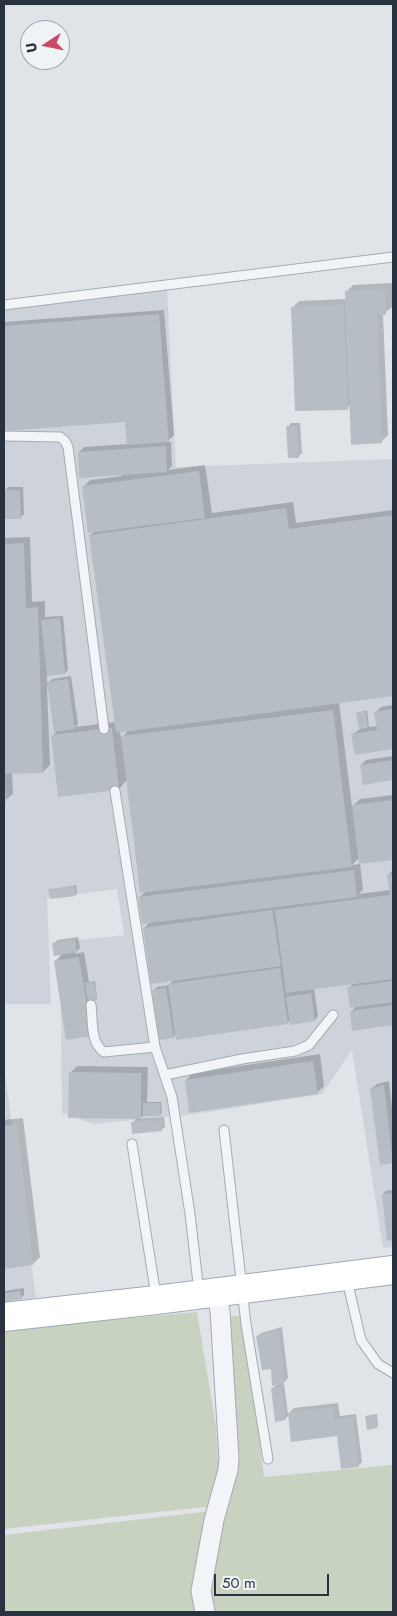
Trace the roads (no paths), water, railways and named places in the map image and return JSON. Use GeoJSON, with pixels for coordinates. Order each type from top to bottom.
{"type":"FeatureCollection","features":[{"type":"Feature","properties":{"kind":"main road"},"geometry":{"type":"LineString","coordinates":[[4,1317],[393,1270]]}},
{"type":"Feature","properties":{"kind":"street"},"geometry":{"type":"LineString","coordinates":[[205,1612],[201,1591],[214,1520],[228,1470],[229,1458],[219,1292]]}},
{"type":"Feature","properties":{"kind":"lane"},"geometry":{"type":"LineString","coordinates":[[4,305],[393,256]]}},
{"type":"Feature","properties":{"kind":"lane"},"geometry":{"type":"LineString","coordinates":[[4,436],[60,437],[68,447],[104,729]]}},
{"type":"Feature","properties":{"kind":"lane"},"geometry":{"type":"LineString","coordinates":[[115,791],[155,1047],[172,1097],[190,1214],[219,1292],[246,1324],[268,1459]]}},
{"type":"Feature","properties":{"kind":"lane"},"geometry":{"type":"LineString","coordinates":[[91,1005],[95,1041],[98,1048],[104,1052],[155,1047]]}},
{"type":"Feature","properties":{"kind":"lane"},"geometry":{"type":"LineString","coordinates":[[165,1075],[242,1059],[295,1051],[309,1045],[334,1015]]}},
{"type":"Feature","properties":{"kind":"lane"},"geometry":{"type":"LineString","coordinates":[[219,1292],[224,1130]]}},
{"type":"Feature","properties":{"kind":"lane"},"geometry":{"type":"LineString","coordinates":[[132,1144],[156,1300]]}},
{"type":"Feature","properties":{"kind":"lane"},"geometry":{"type":"LineString","coordinates":[[346,1276],[361,1340],[378,1364],[393,1374]]}}]}
